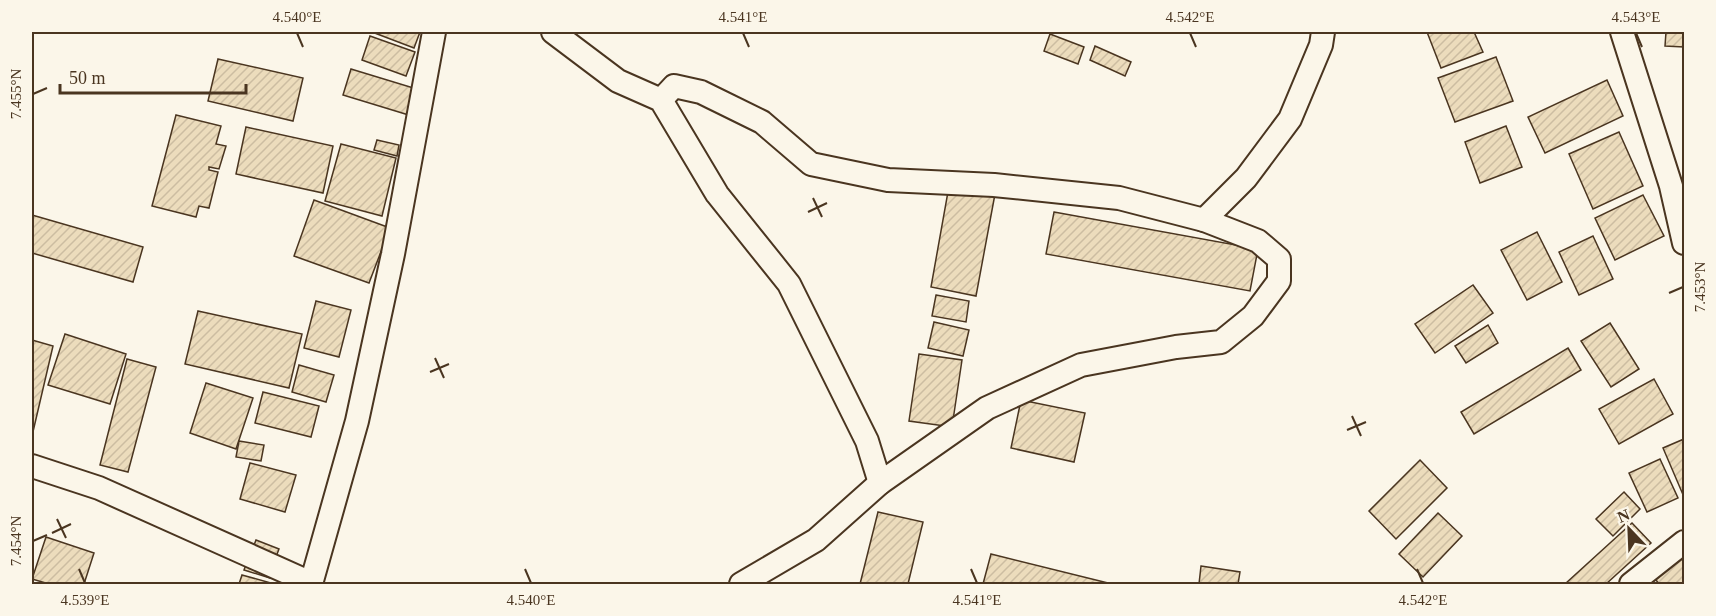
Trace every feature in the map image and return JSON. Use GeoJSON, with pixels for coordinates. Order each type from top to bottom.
{"type":"FeatureCollection","features":[{"type":"Feature","properties":{"kind":"street"},"geometry":{"type":"LineString","coordinates":[[32,466],[99,488],[311,584],[357,421],[393,254],[434,32]]}},
{"type":"Feature","properties":{"kind":"street"},"geometry":{"type":"LineString","coordinates":[[553,32],[618,81],[662,100],[717,194],[789,284],[867,441],[880,483]]}},
{"type":"Feature","properties":{"kind":"street"},"geometry":{"type":"LineString","coordinates":[[1204,220],[1246,178],[1290,119],[1321,45],[1323,32]]}},
{"type":"Feature","properties":{"kind":"street"},"geometry":{"type":"LineString","coordinates":[[1622,32],[1671,186],[1684,243]]}},
{"type":"Feature","properties":{"kind":"street"},"geometry":{"type":"LineString","coordinates":[[662,100],[674,86],[701,92],[762,122],[811,164],[888,180],[994,185],[1119,198],[1204,220],[1258,240],[1279,259],[1279,281],[1253,316],[1221,342],[1176,347],[1081,365],[987,408],[880,483],[816,540],[741,585]]}},
{"type":"Feature","properties":{"kind":"street"},"geometry":{"type":"LineString","coordinates":[[1631,585],[1684,542]]}},
{"type":"Feature","properties":{"kind":"building"},"geometry":{"type":"Polygon","coordinates":[[[372,32],[420,32],[414,48],[372,32]]]}},
{"type":"Feature","properties":{"kind":"building"},"geometry":{"type":"Polygon","coordinates":[[[1427,32],[1474,32],[1483,52],[1441,68],[1427,32]]]}},
{"type":"Feature","properties":{"kind":"building"},"geometry":{"type":"Polygon","coordinates":[[[1666,32],[1684,32],[1684,47],[1665,46],[1666,32]]]}},
{"type":"Feature","properties":{"kind":"building"},"geometry":{"type":"Polygon","coordinates":[[[1050,34],[1084,47],[1078,64],[1044,51],[1050,34]]]}},
{"type":"Feature","properties":{"kind":"building"},"geometry":{"type":"Polygon","coordinates":[[[370,36],[415,52],[406,76],[362,60],[370,36]]]}},
{"type":"Feature","properties":{"kind":"building"},"geometry":{"type":"Polygon","coordinates":[[[1095,46],[1131,62],[1125,76],[1090,60],[1095,46]]]}},
{"type":"Feature","properties":{"kind":"building"},"geometry":{"type":"Polygon","coordinates":[[[1496,57],[1513,101],[1455,122],[1438,78],[1496,57]]]}},
{"type":"Feature","properties":{"kind":"building"},"geometry":{"type":"Polygon","coordinates":[[[218,59],[303,78],[293,121],[208,101],[218,59]]]}},
{"type":"Feature","properties":{"kind":"building"},"geometry":{"type":"Polygon","coordinates":[[[351,69],[420,90],[412,116],[343,95],[351,69]]]}},
{"type":"Feature","properties":{"kind":"building"},"geometry":{"type":"Polygon","coordinates":[[[1607,80],[1623,116],[1545,153],[1528,117],[1607,80]]]}},
{"type":"Feature","properties":{"kind":"building"},"geometry":{"type":"Polygon","coordinates":[[[176,115],[221,126],[216,144],[226,146],[219,169],[209,167],[209,170],[218,172],[209,208],[199,206],[196,217],[152,206],[176,115]]]}},
{"type":"Feature","properties":{"kind":"building"},"geometry":{"type":"Polygon","coordinates":[[[1506,126],[1522,167],[1480,183],[1465,142],[1506,126]]]}},
{"type":"Feature","properties":{"kind":"building"},"geometry":{"type":"Polygon","coordinates":[[[246,127],[333,146],[323,193],[236,174],[246,127]]]}},
{"type":"Feature","properties":{"kind":"building"},"geometry":{"type":"Polygon","coordinates":[[[1619,132],[1643,186],[1593,209],[1569,154],[1619,132]]]}},
{"type":"Feature","properties":{"kind":"building"},"geometry":{"type":"Polygon","coordinates":[[[377,140],[399,145],[397,156],[374,150],[377,140]]]}},
{"type":"Feature","properties":{"kind":"building"},"geometry":{"type":"Polygon","coordinates":[[[341,144],[396,158],[382,216],[325,201],[341,144]]]}},
{"type":"Feature","properties":{"kind":"building"},"geometry":{"type":"Polygon","coordinates":[[[949,186],[995,194],[976,296],[931,287],[949,186]]]}},
{"type":"Feature","properties":{"kind":"building"},"geometry":{"type":"Polygon","coordinates":[[[1643,195],[1664,236],[1615,260],[1595,218],[1643,195]]]}},
{"type":"Feature","properties":{"kind":"building"},"geometry":{"type":"Polygon","coordinates":[[[314,200],[390,228],[369,283],[294,256],[314,200]]]}},
{"type":"Feature","properties":{"kind":"building"},"geometry":{"type":"Polygon","coordinates":[[[1054,212],[1258,249],[1250,291],[1046,254],[1054,212]]]}},
{"type":"Feature","properties":{"kind":"building"},"geometry":{"type":"Polygon","coordinates":[[[32,215],[143,247],[133,282],[32,253],[32,215]]]}},
{"type":"Feature","properties":{"kind":"building"},"geometry":{"type":"Polygon","coordinates":[[[1537,232],[1562,282],[1527,300],[1501,250],[1537,232]]]}},
{"type":"Feature","properties":{"kind":"building"},"geometry":{"type":"Polygon","coordinates":[[[1593,236],[1613,279],[1579,295],[1559,252],[1593,236]]]}},
{"type":"Feature","properties":{"kind":"building"},"geometry":{"type":"Polygon","coordinates":[[[1473,285],[1493,313],[1435,353],[1415,324],[1473,285]]]}},
{"type":"Feature","properties":{"kind":"building"},"geometry":{"type":"Polygon","coordinates":[[[936,295],[969,301],[966,322],[932,316],[936,295]]]}},
{"type":"Feature","properties":{"kind":"building"},"geometry":{"type":"Polygon","coordinates":[[[316,301],[351,310],[339,357],[304,348],[316,301]]]}},
{"type":"Feature","properties":{"kind":"building"},"geometry":{"type":"Polygon","coordinates":[[[198,311],[302,334],[289,388],[185,364],[198,311]]]}},
{"type":"Feature","properties":{"kind":"building"},"geometry":{"type":"Polygon","coordinates":[[[934,322],[969,330],[963,356],[928,348],[934,322]]]}},
{"type":"Feature","properties":{"kind":"building"},"geometry":{"type":"Polygon","coordinates":[[[1610,323],[1639,369],[1611,387],[1581,341],[1610,323]]]}},
{"type":"Feature","properties":{"kind":"building"},"geometry":{"type":"Polygon","coordinates":[[[1488,325],[1498,343],[1466,363],[1455,346],[1488,325]]]}},
{"type":"Feature","properties":{"kind":"building"},"geometry":{"type":"Polygon","coordinates":[[[65,334],[126,354],[110,404],[48,385],[65,334]]]}},
{"type":"Feature","properties":{"kind":"building"},"geometry":{"type":"Polygon","coordinates":[[[32,340],[53,346],[32,436],[32,340]]]}},
{"type":"Feature","properties":{"kind":"building"},"geometry":{"type":"Polygon","coordinates":[[[1568,348],[1581,370],[1474,434],[1461,412],[1568,348]]]}},
{"type":"Feature","properties":{"kind":"building"},"geometry":{"type":"Polygon","coordinates":[[[919,354],[962,360],[952,427],[909,421],[919,354]]]}},
{"type":"Feature","properties":{"kind":"building"},"geometry":{"type":"Polygon","coordinates":[[[127,359],[156,367],[128,472],[100,465],[127,359]]]}},
{"type":"Feature","properties":{"kind":"building"},"geometry":{"type":"Polygon","coordinates":[[[299,365],[334,375],[326,402],[292,392],[299,365]]]}},
{"type":"Feature","properties":{"kind":"building"},"geometry":{"type":"Polygon","coordinates":[[[1654,379],[1673,414],[1619,444],[1599,409],[1654,379]]]}},
{"type":"Feature","properties":{"kind":"building"},"geometry":{"type":"Polygon","coordinates":[[[206,383],[253,398],[236,449],[190,433],[206,383]]]}},
{"type":"Feature","properties":{"kind":"building"},"geometry":{"type":"Polygon","coordinates":[[[263,392],[319,406],[311,437],[255,423],[263,392]]]}},
{"type":"Feature","properties":{"kind":"building"},"geometry":{"type":"Polygon","coordinates":[[[1021,400],[1085,413],[1074,462],[1011,448],[1021,400]]]}},
{"type":"Feature","properties":{"kind":"building"},"geometry":{"type":"Polygon","coordinates":[[[1684,439],[1684,497],[1663,448],[1684,439]]]}},
{"type":"Feature","properties":{"kind":"building"},"geometry":{"type":"Polygon","coordinates":[[[239,441],[264,445],[261,461],[236,457],[239,441]]]}},
{"type":"Feature","properties":{"kind":"building"},"geometry":{"type":"Polygon","coordinates":[[[1660,459],[1678,498],[1647,512],[1629,473],[1660,459]]]}},
{"type":"Feature","properties":{"kind":"building"},"geometry":{"type":"Polygon","coordinates":[[[1420,460],[1447,488],[1396,539],[1369,511],[1420,460]]]}},
{"type":"Feature","properties":{"kind":"building"},"geometry":{"type":"Polygon","coordinates":[[[250,463],[296,475],[285,512],[240,499],[250,463]]]}},
{"type":"Feature","properties":{"kind":"building"},"geometry":{"type":"Polygon","coordinates":[[[1624,492],[1640,509],[1613,536],[1596,519],[1624,492]]]}},
{"type":"Feature","properties":{"kind":"building"},"geometry":{"type":"Polygon","coordinates":[[[878,512],[923,522],[908,584],[860,584],[878,512]]]}},
{"type":"Feature","properties":{"kind":"building"},"geometry":{"type":"Polygon","coordinates":[[[1438,513],[1462,536],[1423,577],[1399,554],[1438,513]]]}},
{"type":"Feature","properties":{"kind":"building"},"geometry":{"type":"Polygon","coordinates":[[[1632,523],[1651,543],[1606,584],[1565,584],[1632,523]]]}},
{"type":"Feature","properties":{"kind":"building"},"geometry":{"type":"Polygon","coordinates":[[[46,537],[94,553],[84,584],[49,584],[32,579],[46,537]]]}},
{"type":"Feature","properties":{"kind":"building"},"geometry":{"type":"Polygon","coordinates":[[[256,540],[279,549],[274,562],[251,553],[256,540]]]}},
{"type":"Feature","properties":{"kind":"building"},"geometry":{"type":"Polygon","coordinates":[[[991,554],[1108,583],[983,584],[991,554]]]}},
{"type":"Feature","properties":{"kind":"building"},"geometry":{"type":"Polygon","coordinates":[[[1684,554],[1684,584],[1659,584],[1653,576],[1684,554]]]}},
{"type":"Feature","properties":{"kind":"building"},"geometry":{"type":"Polygon","coordinates":[[[247,562],[272,570],[270,578],[244,570],[247,562]]]}},
{"type":"Feature","properties":{"kind":"building"},"geometry":{"type":"Polygon","coordinates":[[[1201,566],[1240,572],[1238,584],[1199,584],[1201,566]]]}},
{"type":"Feature","properties":{"kind":"building"},"geometry":{"type":"Polygon","coordinates":[[[242,575],[271,583],[271,584],[239,584],[242,575]]]}}]}
